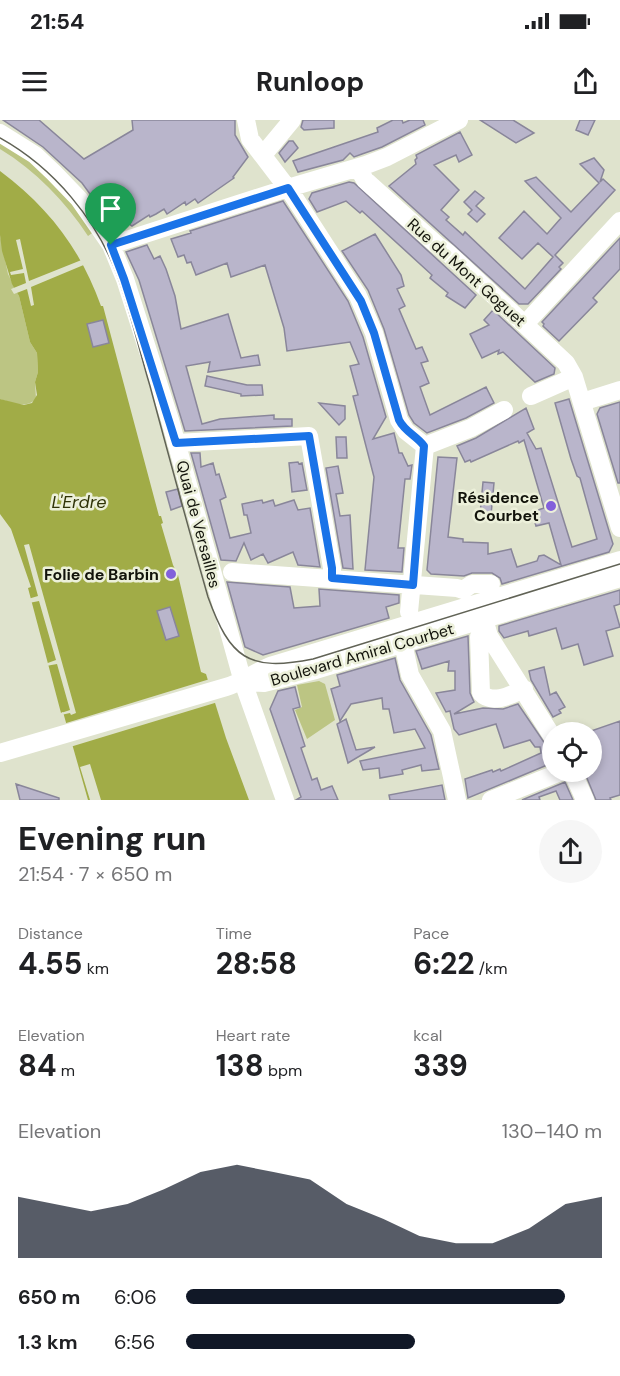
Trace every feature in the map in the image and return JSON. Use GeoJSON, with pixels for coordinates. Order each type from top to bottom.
{"type":"FeatureCollection","features":[{"type":"Feature","properties":{"kind":"street"},"geometry":{"type":"LineString","coordinates":[[246,120],[250,139],[288,188],[361,301],[374,333],[400,423],[424,446],[410,612]]}},
{"type":"Feature","properties":{"kind":"street"},"geometry":{"type":"LineString","coordinates":[[111,245],[358,168],[387,157],[459,120]]}},
{"type":"Feature","properties":{"kind":"street"},"geometry":{"type":"LineString","coordinates":[[263,155],[290,122]]}},
{"type":"Feature","properties":{"kind":"street","name":"Quai de Versailles"},"geometry":{"type":"LineString","coordinates":[[0,133],[35,155],[54,172],[79,199],[111,245],[176,443],[235,652],[234,685],[285,800]]}},
{"type":"Feature","properties":{"kind":"street","name":"Rue du Mont Goguet"},"geometry":{"type":"LineString","coordinates":[[358,168],[365,180],[447,252],[566,363],[574,377],[620,528]]}},
{"type":"Feature","properties":{"kind":"street"},"geometry":{"type":"LineString","coordinates":[[525,324],[620,221]]}},
{"type":"Feature","properties":{"kind":"street"},"geometry":{"type":"LineString","coordinates":[[531,396],[574,377]]}},
{"type":"Feature","properties":{"kind":"street"},"geometry":{"type":"LineString","coordinates":[[582,402],[620,390]]}},
{"type":"Feature","properties":{"kind":"street"},"geometry":{"type":"LineString","coordinates":[[424,446],[471,428],[504,410]]}},
{"type":"Feature","properties":{"kind":"street"},"geometry":{"type":"LineString","coordinates":[[176,443],[309,436],[332,578]]}},
{"type":"Feature","properties":{"kind":"street","name":"Boulevard Amiral Courbet"},"geometry":{"type":"LineString","coordinates":[[234,685],[267,668],[620,560]]}},
{"type":"Feature","properties":{"kind":"street"},"geometry":{"type":"LineString","coordinates":[[232,572],[457,588],[465,592],[472,584],[491,584]]}},
{"type":"Feature","properties":{"kind":"street","name":"Boulevard Amiral Courbet"},"geometry":{"type":"LineString","coordinates":[[234,685],[264,683],[481,628],[620,578]]}},
{"type":"Feature","properties":{"kind":"street"},"geometry":{"type":"LineString","coordinates":[[481,628],[481,693],[487,698],[497,698],[524,689]]}},
{"type":"Feature","properties":{"kind":"street"},"geometry":{"type":"LineString","coordinates":[[481,628],[489,636],[544,722]]}},
{"type":"Feature","properties":{"kind":"street"},"geometry":{"type":"LineString","coordinates":[[235,652],[250,662],[267,668]]}},
{"type":"Feature","properties":{"kind":"street"},"geometry":{"type":"LineString","coordinates":[[405,652],[410,675],[442,731],[457,800]]}},
{"type":"Feature","properties":{"kind":"street"},"geometry":{"type":"LineString","coordinates":[[0,753],[234,685]]}},
{"type":"Feature","properties":{"kind":"street"},"geometry":{"type":"LineString","coordinates":[[492,800],[542,780]]}},
{"type":"Feature","properties":{"kind":"street"},"geometry":{"type":"LineString","coordinates":[[577,782],[585,800]]}},
{"type":"Feature","properties":{"kind":"shaded area"},"geometry":{"type":"Polygon","coordinates":[[[0,136],[11,142],[98,229],[88,236],[49,188],[26,167],[0,149],[0,136]]]}},
{"type":"Feature","properties":{"kind":"shaded area"},"geometry":{"type":"Polygon","coordinates":[[[0,235],[8,274],[19,296],[30,342],[37,353],[36,399],[28,404],[0,399],[0,235]]]}},
{"type":"Feature","properties":{"kind":"shaded area"},"geometry":{"type":"Polygon","coordinates":[[[319,681],[325,684],[335,720],[307,739],[295,710],[302,707],[297,685],[319,681]]]}},
{"type":"Feature","properties":{"kind":"water","name":"L'Erdre"},"geometry":{"type":"Polygon","coordinates":[[[0,171],[34,200],[61,231],[73,248],[103,306],[159,516],[163,523],[161,524],[178,575],[201,672],[206,674],[249,800],[88,800],[63,712],[61,713],[28,588],[31,587],[11,529],[0,514],[0,399],[24,405],[32,403],[37,395],[35,382],[38,372],[37,353],[30,342],[19,296],[12,284],[2,251],[0,171]]]}},
{"type":"Feature","properties":{"kind":"pier"},"geometry":{"type":"Polygon","coordinates":[[[20,239],[29,281],[84,259],[86,264],[31,287],[34,305],[31,306],[27,289],[14,294],[11,289],[26,283],[24,273],[11,275],[10,272],[23,269],[16,240],[20,239]]]}},
{"type":"Feature","properties":{"kind":"pier"},"geometry":{"type":"Polygon","coordinates":[[[29,544],[76,713],[71,715],[70,713],[61,715],[70,710],[57,664],[46,666],[45,664],[56,660],[39,601],[29,603],[28,599],[38,596],[24,545],[29,544]]]}},
{"type":"Feature","properties":{"kind":"pier"},"geometry":{"type":"Polygon","coordinates":[[[210,679],[218,702],[70,747],[63,724],[210,679]]]}},
{"type":"Feature","properties":{"kind":"pier"},"geometry":{"type":"Polygon","coordinates":[[[90,764],[101,800],[90,800],[80,767],[90,764]]]}},
{"type":"Feature","properties":{"kind":"building"},"geometry":{"type":"Polygon","coordinates":[[[3,120],[39,120],[84,159],[133,130],[132,120],[235,120],[235,135],[248,157],[234,178],[198,203],[195,199],[186,205],[185,202],[167,214],[164,209],[132,226],[129,224],[117,231],[82,183],[43,147],[3,120]]]}},
{"type":"Feature","properties":{"kind":"building"},"geometry":{"type":"Polygon","coordinates":[[[303,120],[334,120],[334,128],[304,130],[301,127],[303,120]]]}},
{"type":"Feature","properties":{"kind":"building"},"geometry":{"type":"Polygon","coordinates":[[[393,120],[402,120],[403,123],[410,120],[423,120],[425,125],[382,147],[354,157],[350,153],[343,160],[298,172],[293,161],[378,132],[377,128],[393,120]]]}},
{"type":"Feature","properties":{"kind":"building"},"geometry":{"type":"Polygon","coordinates":[[[480,120],[513,120],[534,133],[516,143],[480,120]]]}},
{"type":"Feature","properties":{"kind":"building"},"geometry":{"type":"Polygon","coordinates":[[[580,120],[595,120],[588,135],[576,130],[580,120]]]}},
{"type":"Feature","properties":{"kind":"building"},"geometry":{"type":"Polygon","coordinates":[[[460,132],[472,155],[459,162],[456,155],[434,165],[459,190],[441,210],[449,217],[446,220],[463,235],[465,232],[525,289],[553,257],[538,243],[522,259],[499,238],[524,211],[547,234],[561,218],[525,181],[536,177],[571,212],[599,183],[580,164],[594,158],[604,170],[600,182],[603,179],[615,190],[555,255],[563,263],[559,267],[561,269],[528,304],[519,304],[389,186],[416,164],[416,155],[460,132]]]}},
{"type":"Feature","properties":{"kind":"building"},"geometry":{"type":"Polygon","coordinates":[[[289,141],[293,141],[298,148],[285,162],[279,153],[289,141]]]}},
{"type":"Feature","properties":{"kind":"building"},"geometry":{"type":"Polygon","coordinates":[[[349,182],[354,183],[476,295],[465,308],[446,296],[448,293],[430,278],[432,275],[362,211],[360,213],[346,201],[317,212],[309,199],[312,193],[349,182]]]}},
{"type":"Feature","properties":{"kind":"building"},"geometry":{"type":"Polygon","coordinates":[[[475,191],[484,198],[476,206],[485,214],[477,222],[468,214],[472,210],[464,202],[475,191]]]}},
{"type":"Feature","properties":{"kind":"building"},"geometry":{"type":"Polygon","coordinates":[[[283,201],[348,301],[363,337],[386,417],[373,439],[394,433],[399,453],[402,453],[408,466],[412,465],[410,479],[405,479],[398,548],[404,548],[402,572],[365,570],[374,477],[353,396],[358,395],[350,366],[359,364],[350,342],[287,351],[284,328],[265,265],[231,277],[227,263],[196,275],[191,262],[187,263],[184,255],[178,257],[171,239],[283,201]]]}},
{"type":"Feature","properties":{"kind":"building"},"geometry":{"type":"Polygon","coordinates":[[[375,234],[401,275],[404,286],[397,289],[405,306],[399,309],[416,349],[422,347],[428,361],[421,363],[429,383],[420,387],[430,415],[486,387],[494,403],[466,418],[427,433],[414,423],[409,415],[384,329],[368,290],[342,251],[375,234]]]}},
{"type":"Feature","properties":{"kind":"building"},"geometry":{"type":"Polygon","coordinates":[[[620,238],[620,269],[593,298],[597,302],[559,341],[543,326],[542,322],[620,238]]]}},
{"type":"Feature","properties":{"kind":"building"},"geometry":{"type":"Polygon","coordinates":[[[147,245],[154,259],[160,256],[166,269],[175,296],[181,329],[228,314],[241,358],[258,355],[260,365],[208,372],[210,362],[186,366],[202,424],[220,419],[274,415],[274,419],[292,419],[292,426],[185,431],[139,280],[126,252],[147,245]]]}},
{"type":"Feature","properties":{"kind":"building"},"geometry":{"type":"Polygon","coordinates":[[[493,310],[555,368],[554,374],[535,382],[503,352],[498,354],[499,350],[482,358],[470,334],[489,325],[484,320],[493,310]]]}},
{"type":"Feature","properties":{"kind":"building"},"geometry":{"type":"Polygon","coordinates":[[[103,320],[109,343],[93,347],[87,324],[103,320]]]}},
{"type":"Feature","properties":{"kind":"building"},"geometry":{"type":"Polygon","coordinates":[[[207,376],[247,385],[262,385],[263,395],[241,396],[241,394],[205,386],[207,376]]]}},
{"type":"Feature","properties":{"kind":"building"},"geometry":{"type":"Polygon","coordinates":[[[569,399],[613,544],[609,552],[502,584],[500,578],[492,573],[472,573],[464,576],[431,574],[427,570],[438,457],[457,458],[448,537],[463,539],[463,542],[488,543],[488,554],[511,549],[517,567],[537,561],[539,556],[544,555],[561,565],[549,523],[536,526],[532,512],[544,508],[524,440],[471,462],[470,460],[465,462],[457,446],[476,438],[526,408],[534,429],[527,433],[536,449],[541,448],[572,547],[597,539],[555,403],[569,399]]]}},
{"type":"Feature","properties":{"kind":"building"},"geometry":{"type":"Polygon","coordinates":[[[620,402],[620,483],[618,483],[597,414],[600,408],[620,402]]]}},
{"type":"Feature","properties":{"kind":"building"},"geometry":{"type":"Polygon","coordinates":[[[319,403],[345,406],[345,419],[339,425],[319,403]]]}},
{"type":"Feature","properties":{"kind":"building"},"geometry":{"type":"Polygon","coordinates":[[[336,437],[346,437],[347,458],[337,458],[336,437]]]}},
{"type":"Feature","properties":{"kind":"building"},"geometry":{"type":"Polygon","coordinates":[[[191,453],[200,453],[201,467],[213,463],[216,475],[219,474],[226,497],[220,500],[230,538],[251,533],[242,504],[273,500],[275,506],[294,500],[298,510],[310,508],[320,567],[298,565],[293,552],[268,563],[263,554],[251,560],[244,543],[236,561],[221,560],[191,453]]]}},
{"type":"Feature","properties":{"kind":"building"},"geometry":{"type":"Polygon","coordinates":[[[289,463],[302,463],[307,490],[292,492],[289,463]]]}},
{"type":"Feature","properties":{"kind":"building"},"geometry":{"type":"Polygon","coordinates":[[[338,466],[343,493],[336,494],[340,516],[350,515],[353,569],[343,568],[326,468],[338,466]]]}},
{"type":"Feature","properties":{"kind":"building"},"geometry":{"type":"Polygon","coordinates":[[[483,482],[494,483],[491,515],[480,514],[483,482]]]}},
{"type":"Feature","properties":{"kind":"building"},"geometry":{"type":"Polygon","coordinates":[[[178,489],[182,506],[171,510],[166,492],[178,489]]]}},
{"type":"Feature","properties":{"kind":"building"},"geometry":{"type":"Polygon","coordinates":[[[227,582],[290,587],[294,608],[320,606],[319,589],[399,595],[399,603],[386,607],[389,618],[263,655],[245,647],[227,582]]]}},
{"type":"Feature","properties":{"kind":"building"},"geometry":{"type":"Polygon","coordinates":[[[620,590],[620,604],[614,606],[620,627],[606,631],[613,656],[584,665],[578,644],[562,649],[556,628],[529,636],[528,631],[504,638],[499,631],[499,626],[620,590]]]}},
{"type":"Feature","properties":{"kind":"building"},"geometry":{"type":"Polygon","coordinates":[[[170,607],[179,636],[166,640],[157,611],[170,607]]]}},
{"type":"Feature","properties":{"kind":"building"},"geometry":{"type":"Polygon","coordinates":[[[468,636],[470,693],[474,702],[454,714],[483,708],[503,709],[518,704],[542,739],[542,767],[468,798],[465,779],[492,770],[493,772],[500,769],[501,771],[541,753],[540,747],[535,747],[530,740],[504,748],[496,724],[459,735],[454,729],[450,711],[446,712],[436,693],[455,690],[455,671],[448,671],[449,661],[422,669],[416,651],[468,636]]]}},
{"type":"Feature","properties":{"kind":"building"},"geometry":{"type":"Polygon","coordinates":[[[395,658],[400,680],[431,735],[439,769],[422,771],[421,765],[402,770],[403,774],[380,778],[379,768],[363,770],[360,761],[425,748],[415,729],[394,733],[389,709],[383,709],[382,698],[351,704],[340,721],[331,689],[340,686],[337,675],[395,658]]]}},
{"type":"Feature","properties":{"kind":"building"},"geometry":{"type":"Polygon","coordinates":[[[544,667],[550,695],[556,692],[565,707],[559,710],[561,713],[553,717],[531,680],[529,671],[544,667]]]}},
{"type":"Feature","properties":{"kind":"building"},"geometry":{"type":"Polygon","coordinates":[[[295,687],[300,707],[293,709],[305,746],[301,748],[312,780],[317,778],[321,790],[332,786],[338,800],[296,800],[301,797],[270,709],[278,691],[295,687]]]}},
{"type":"Feature","properties":{"kind":"building"},"geometry":{"type":"Polygon","coordinates":[[[346,719],[356,750],[375,747],[348,763],[337,724],[346,719]]]}},
{"type":"Feature","properties":{"kind":"building"},"geometry":{"type":"Polygon","coordinates":[[[620,721],[620,795],[610,798],[611,800],[596,800],[589,782],[602,782],[602,727],[620,721]]]}},
{"type":"Feature","properties":{"kind":"building"},"geometry":{"type":"Polygon","coordinates":[[[565,782],[573,800],[560,800],[556,791],[539,797],[540,800],[522,800],[565,782]]]}},
{"type":"Feature","properties":{"kind":"building"},"geometry":{"type":"Polygon","coordinates":[[[16,784],[59,798],[59,800],[20,800],[16,784]]]}},
{"type":"Feature","properties":{"kind":"building"},"geometry":{"type":"Polygon","coordinates":[[[442,785],[445,800],[390,800],[389,795],[442,785]]]}},
{"type":"Feature","properties":{"kind":"tram line"},"geometry":{"type":"LineString","coordinates":[[0,138],[20,150],[56,180],[86,216],[109,256],[131,318],[208,597],[225,634],[244,656],[272,663],[291,663],[313,659],[620,564]]}},
{"type":"Feature","properties":{"kind":"place","name":"Résidence Courbet"},"geometry":{"type":"Point","coordinates":[551,506]}},
{"type":"Feature","properties":{"kind":"place","name":"Folie de Barbin"},"geometry":{"type":"Point","coordinates":[171,574]}},
{"type":"Feature","properties":{"kind":"route"},"geometry":{"type":"LineString","coordinates":[[288,188],[361,301],[374,333],[402,427],[421,441],[424,446],[413,585],[332,578],[309,436],[176,443],[111,245],[288,188]]}}]}
